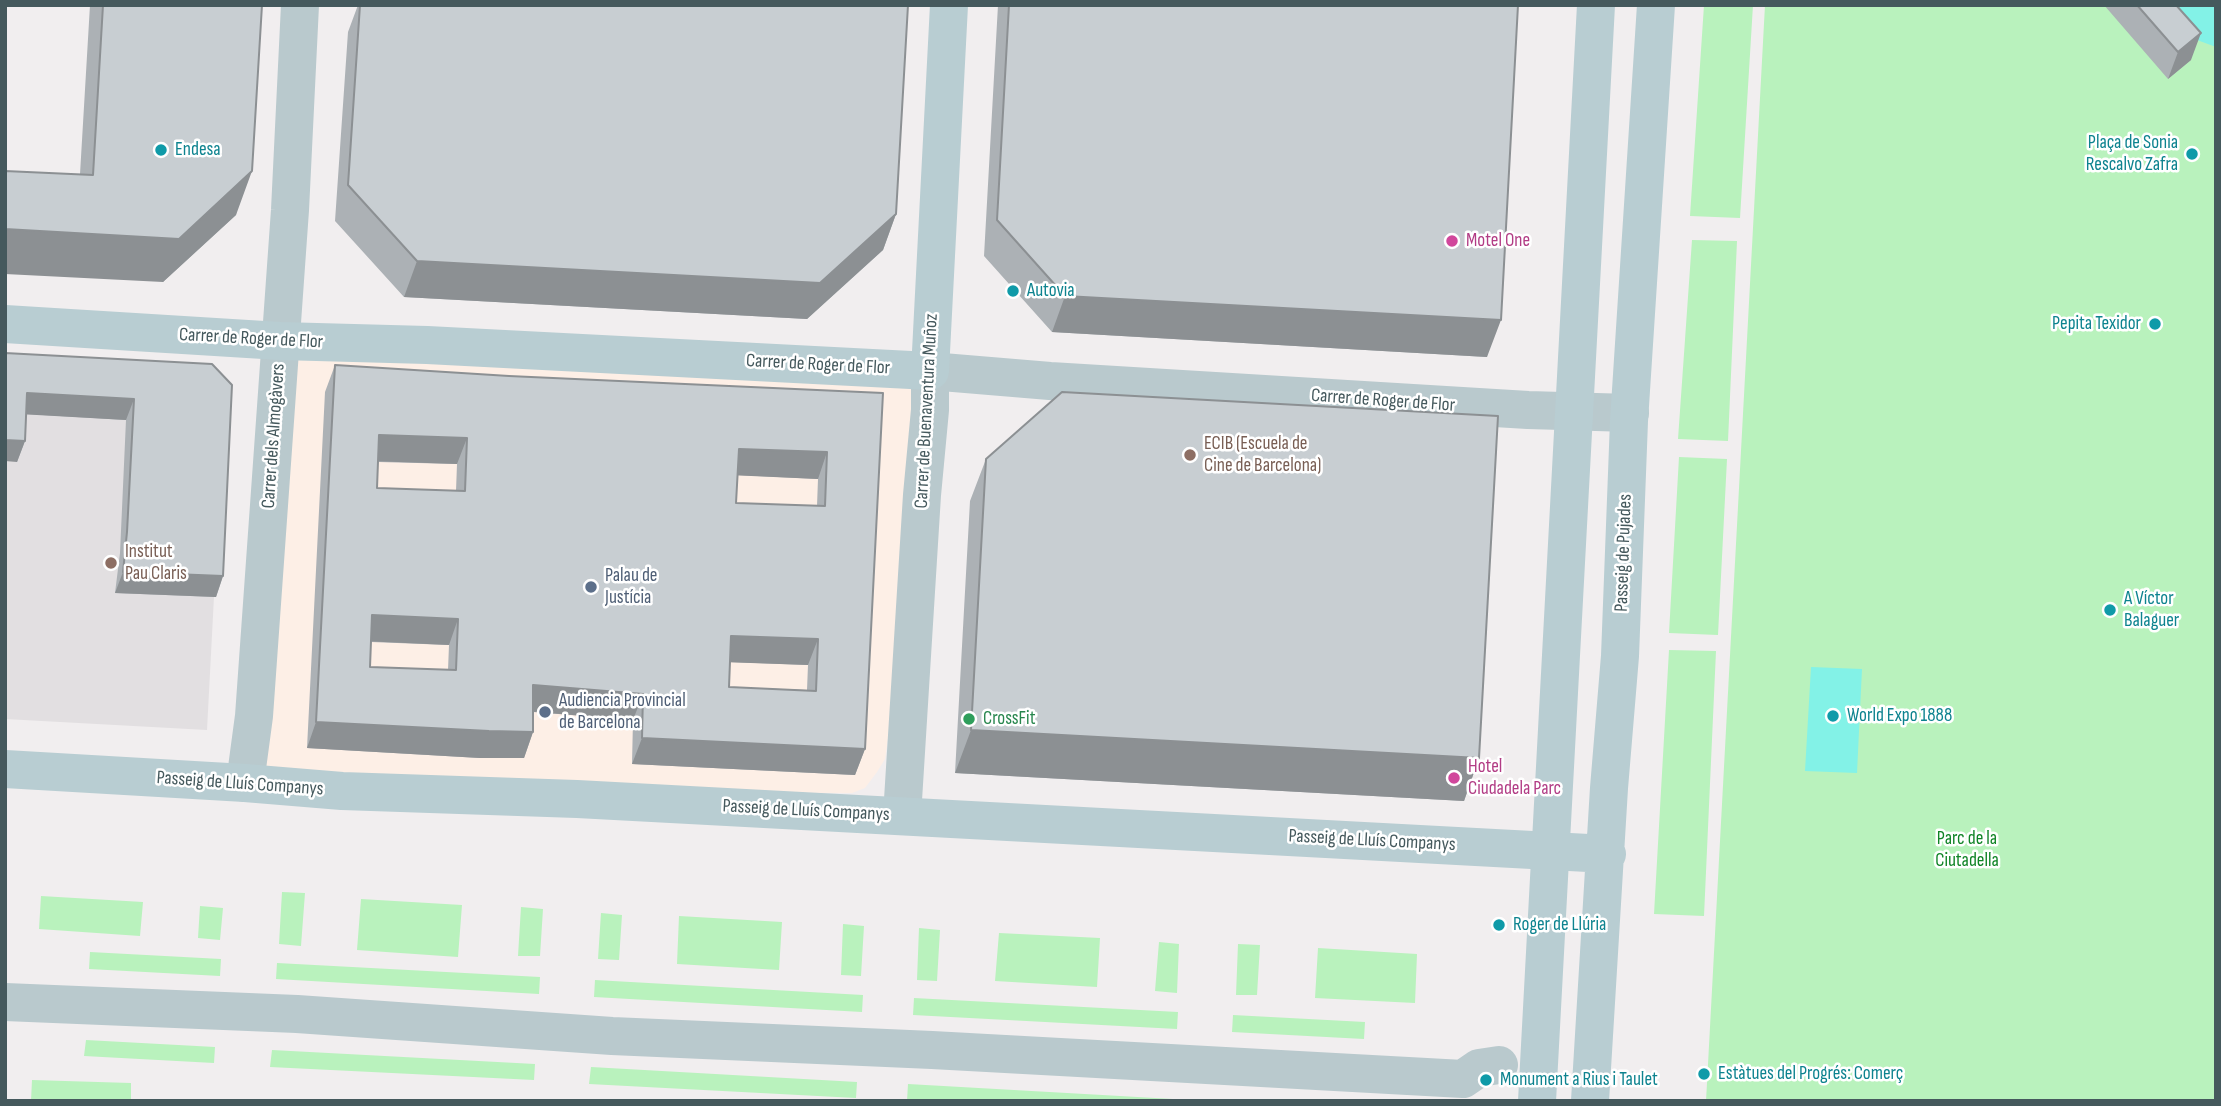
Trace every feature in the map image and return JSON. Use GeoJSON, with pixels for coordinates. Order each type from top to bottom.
{"type":"FeatureCollection","features":[{"type":"Feature","properties":{"kind":"street","name":"Carrer dels Almogàvers"},"geometry":{"type":"LineString","coordinates":[[245,783],[254,716],[300,5]]}},
{"type":"Feature","properties":{"kind":"street","name":"Carrer de Buenaventura Muñoz"},"geometry":{"type":"LineString","coordinates":[[902,816],[922,495],[930,410],[949,5]]}},
{"type":"Feature","properties":{"kind":"street"},"geometry":{"type":"LineString","coordinates":[[1537,1101],[1596,5]]}},
{"type":"Feature","properties":{"kind":"street","name":"Passeig de Pujades"},"geometry":{"type":"LineString","coordinates":[[1590,1101],[1620,656],[1630,413],[1656,5]]}},
{"type":"Feature","properties":{"kind":"street","name":"Carrer de Roger de Flor"},"geometry":{"type":"LineString","coordinates":[[5,324],[280,341],[427,345],[930,371],[1051,381],[1575,413],[1630,413]]}},
{"type":"Feature","properties":{"kind":"street","name":"Passeig de Lluís Companys"},"geometry":{"type":"LineString","coordinates":[[5,769],[342,791],[577,799],[1606,854]]}},
{"type":"Feature","properties":{"kind":"street"},"geometry":{"type":"LineString","coordinates":[[5,1002],[297,1014],[612,1036],[932,1050],[1463,1079],[1479,1068],[1499,1065]]}},
{"type":"Feature","properties":{"kind":"shaded area","name":"Palau de Justícia"},"geometry":{"type":"Polygon","coordinates":[[[280,341],[930,371],[922,495],[885,759],[877,772],[865,788],[852,793],[342,791],[245,783],[280,341]]]}},
{"type":"Feature","properties":{"kind":"shaded area","name":"Institut Pau Claris"},"geometry":{"type":"Polygon","coordinates":[[[5,373],[224,406],[207,730],[5,719],[5,373]]]}},
{"type":"Feature","properties":{"kind":"green space"},"geometry":{"type":"Polygon","coordinates":[[[1704,5],[1753,5],[1740,218],[1690,216],[1704,5]]]}},
{"type":"Feature","properties":{"kind":"green space","name":"Parc de la Ciutadella"},"geometry":{"type":"Polygon","coordinates":[[[1765,5],[2216,5],[2216,1101],[1706,1101],[1765,5]]]}},
{"type":"Feature","properties":{"kind":"green space"},"geometry":{"type":"Polygon","coordinates":[[[1692,240],[1737,241],[1728,441],[1678,439],[1692,240]]]}},
{"type":"Feature","properties":{"kind":"green space"},"geometry":{"type":"Polygon","coordinates":[[[1679,457],[1727,459],[1718,635],[1669,633],[1679,457]]]}},
{"type":"Feature","properties":{"kind":"green space"},"geometry":{"type":"Polygon","coordinates":[[[1669,650],[1716,651],[1704,916],[1654,914],[1669,650]]]}},
{"type":"Feature","properties":{"kind":"green space"},"geometry":{"type":"Polygon","coordinates":[[[282,892],[305,893],[301,946],[279,944],[282,892]]]}},
{"type":"Feature","properties":{"kind":"green space"},"geometry":{"type":"Polygon","coordinates":[[[41,896],[143,902],[140,936],[39,929],[41,896]]]}},
{"type":"Feature","properties":{"kind":"green space"},"geometry":{"type":"Polygon","coordinates":[[[361,899],[462,905],[458,957],[357,950],[361,899]]]}},
{"type":"Feature","properties":{"kind":"green space"},"geometry":{"type":"Polygon","coordinates":[[[200,906],[223,908],[220,940],[198,938],[200,906]]]}},
{"type":"Feature","properties":{"kind":"green space"},"geometry":{"type":"Polygon","coordinates":[[[521,907],[543,909],[540,956],[518,956],[521,907]]]}},
{"type":"Feature","properties":{"kind":"green space"},"geometry":{"type":"Polygon","coordinates":[[[601,913],[622,915],[619,960],[598,959],[601,913]]]}},
{"type":"Feature","properties":{"kind":"green space"},"geometry":{"type":"Polygon","coordinates":[[[679,916],[782,922],[779,970],[677,964],[679,916]]]}},
{"type":"Feature","properties":{"kind":"green space"},"geometry":{"type":"Polygon","coordinates":[[[843,924],[864,926],[861,976],[841,975],[843,924]]]}},
{"type":"Feature","properties":{"kind":"green space"},"geometry":{"type":"Polygon","coordinates":[[[919,928],[940,930],[937,981],[917,980],[919,928]]]}},
{"type":"Feature","properties":{"kind":"green space"},"geometry":{"type":"Polygon","coordinates":[[[999,933],[1100,938],[1097,987],[995,981],[999,933]]]}},
{"type":"Feature","properties":{"kind":"green space"},"geometry":{"type":"Polygon","coordinates":[[[1159,942],[1179,944],[1177,993],[1155,991],[1159,942]]]}},
{"type":"Feature","properties":{"kind":"green space"},"geometry":{"type":"Polygon","coordinates":[[[1238,944],[1260,945],[1257,995],[1236,995],[1238,944]]]}},
{"type":"Feature","properties":{"kind":"green space"},"geometry":{"type":"Polygon","coordinates":[[[1318,948],[1417,954],[1415,1003],[1315,998],[1318,948]]]}},
{"type":"Feature","properties":{"kind":"green space"},"geometry":{"type":"Polygon","coordinates":[[[90,952],[221,959],[220,976],[89,969],[90,952]]]}},
{"type":"Feature","properties":{"kind":"green space"},"geometry":{"type":"Polygon","coordinates":[[[277,963],[540,977],[539,994],[276,979],[277,963]]]}},
{"type":"Feature","properties":{"kind":"green space"},"geometry":{"type":"Polygon","coordinates":[[[595,980],[863,995],[862,1012],[594,997],[595,980]]]}},
{"type":"Feature","properties":{"kind":"green space"},"geometry":{"type":"Polygon","coordinates":[[[914,998],[1178,1012],[1177,1029],[913,1015],[914,998]]]}},
{"type":"Feature","properties":{"kind":"green space"},"geometry":{"type":"Polygon","coordinates":[[[1233,1015],[1365,1022],[1364,1039],[1232,1032],[1233,1015]]]}},
{"type":"Feature","properties":{"kind":"green space"},"geometry":{"type":"Polygon","coordinates":[[[86,1040],[215,1047],[214,1063],[84,1056],[86,1040]]]}},
{"type":"Feature","properties":{"kind":"green space"},"geometry":{"type":"Polygon","coordinates":[[[272,1050],[535,1064],[534,1080],[270,1067],[272,1050]]]}},
{"type":"Feature","properties":{"kind":"green space"},"geometry":{"type":"Polygon","coordinates":[[[591,1067],[857,1082],[856,1098],[589,1084],[591,1067]]]}},
{"type":"Feature","properties":{"kind":"green space"},"geometry":{"type":"Polygon","coordinates":[[[32,1080],[131,1083],[131,1101],[31,1101],[32,1080]]]}},
{"type":"Feature","properties":{"kind":"green space"},"geometry":{"type":"Polygon","coordinates":[[[908,1084],[1173,1099],[1173,1101],[907,1101],[908,1084]]]}},
{"type":"Feature","properties":{"kind":"water"},"geometry":{"type":"Polygon","coordinates":[[[2152,5],[2216,5],[2216,47],[2197,40],[2152,5]]]}},
{"type":"Feature","properties":{"kind":"water"},"geometry":{"type":"Polygon","coordinates":[[[1811,667],[1862,669],[1857,773],[1805,771],[1811,667]]]}},
{"type":"Feature","properties":{"kind":"building","name":"Endesa"},"geometry":{"type":"Polygon","coordinates":[[[103,5],[262,5],[252,171],[179,239],[5,229],[5,171],[93,175],[103,5]]]}},
{"type":"Feature","properties":{"kind":"building"},"geometry":{"type":"Polygon","coordinates":[[[360,5],[908,5],[896,214],[820,283],[417,261],[348,185],[360,5]]]}},
{"type":"Feature","properties":{"kind":"building"},"geometry":{"type":"Polygon","coordinates":[[[1009,5],[1518,5],[1501,320],[1065,296],[997,220],[1009,5]]]}},
{"type":"Feature","properties":{"kind":"building"},"geometry":{"type":"Polygon","coordinates":[[[2137,5],[2176,5],[2201,33],[2178,52],[2137,5]]]}},
{"type":"Feature","properties":{"kind":"building"},"geometry":{"type":"Polygon","coordinates":[[[5,353],[212,364],[232,385],[223,576],[123,572],[134,399],[27,393],[25,441],[5,440],[5,353]]]}},
{"type":"Feature","properties":{"kind":"building","name":"Palau de Justícia"},"geometry":{"type":"Polygon","coordinates":[[[335,365],[509,376],[883,393],[865,749],[642,738],[643,694],[533,685],[533,732],[316,722],[335,365]],[[379,435],[377,488],[465,491],[467,438],[379,435]],[[739,449],[736,503],[825,506],[827,452],[739,449]],[[372,615],[370,667],[456,670],[458,619],[372,615]],[[731,636],[729,687],[816,691],[818,639],[731,636]]]}},
{"type":"Feature","properties":{"kind":"building"},"geometry":{"type":"Polygon","coordinates":[[[1062,392],[1498,416],[1479,758],[971,730],[986,459],[1062,392]]]}},
{"type":"Feature","properties":{"kind":"place","name":"Endesa"},"geometry":{"type":"Point","coordinates":[161,150]}},
{"type":"Feature","properties":{"kind":"place","name":"Plaça de Sonia Rescalvo Zafra"},"geometry":{"type":"Point","coordinates":[2192,154]}},
{"type":"Feature","properties":{"kind":"place","name":"Motel One"},"geometry":{"type":"Point","coordinates":[1452,241]}},
{"type":"Feature","properties":{"kind":"place","name":"Autovia"},"geometry":{"type":"Point","coordinates":[1013,291]}},
{"type":"Feature","properties":{"kind":"place","name":"Pepita Texidor"},"geometry":{"type":"Point","coordinates":[2155,324]}},
{"type":"Feature","properties":{"kind":"place","name":"ECIB (Escuela de Cine de Barcelona)"},"geometry":{"type":"Point","coordinates":[1190,455]}},
{"type":"Feature","properties":{"kind":"place","name":"Institut Pau Claris"},"geometry":{"type":"Point","coordinates":[111,563]}},
{"type":"Feature","properties":{"kind":"place","name":"Palau de Justícia"},"geometry":{"type":"Point","coordinates":[591,587]}},
{"type":"Feature","properties":{"kind":"place","name":"A Víctor Balaguer"},"geometry":{"type":"Point","coordinates":[2110,610]}},
{"type":"Feature","properties":{"kind":"place","name":"Audiencia Provincial de Barcelona"},"geometry":{"type":"Point","coordinates":[545,712]}},
{"type":"Feature","properties":{"kind":"place","name":"World Expo 1888"},"geometry":{"type":"Point","coordinates":[1833,716]}},
{"type":"Feature","properties":{"kind":"place","name":"CrossFit"},"geometry":{"type":"Point","coordinates":[969,719]}},
{"type":"Feature","properties":{"kind":"place","name":"Hotel Ciudadela Parc"},"geometry":{"type":"Point","coordinates":[1454,778]}},
{"type":"Feature","properties":{"kind":"place","name":"Roger de Llúria"},"geometry":{"type":"Point","coordinates":[1499,925]}},
{"type":"Feature","properties":{"kind":"place","name":"Estàtues del Progrés: Comerç"},"geometry":{"type":"Point","coordinates":[1704,1074]}},
{"type":"Feature","properties":{"kind":"place","name":"Monument a Rius i Taulet"},"geometry":{"type":"Point","coordinates":[1486,1080]}}]}
